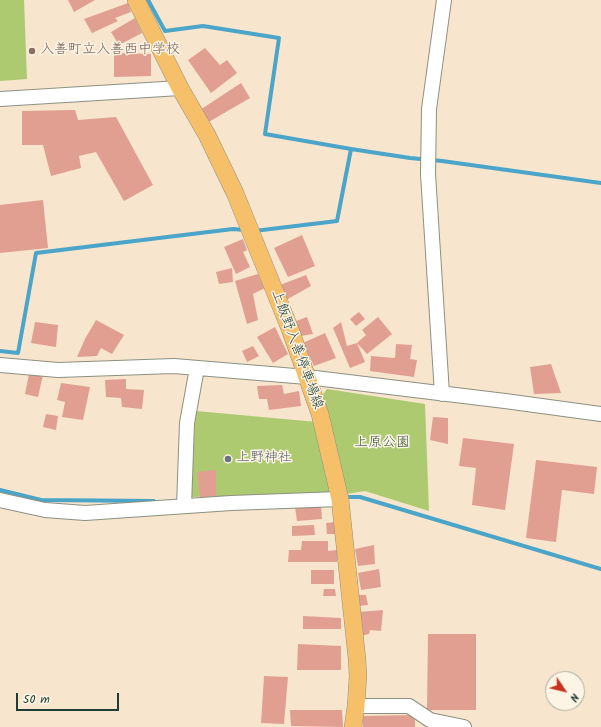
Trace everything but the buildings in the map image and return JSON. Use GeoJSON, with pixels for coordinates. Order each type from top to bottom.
{"type":"FeatureCollection","features":[{"type":"Feature","properties":{"kind":"main road","name":"上飯野入善停車場線"},"geometry":{"type":"LineString","coordinates":[[136,0],[180,88],[207,135],[234,193],[284,315],[320,414],[340,499],[357,658],[358,676],[353,727]]}},
{"type":"Feature","properties":{"kind":"street"},"geometry":{"type":"LineString","coordinates":[[442,394],[428,174],[429,109],[444,0]]}},
{"type":"Feature","properties":{"kind":"street"},"geometry":{"type":"LineString","coordinates":[[0,99],[180,88]]}},
{"type":"Feature","properties":{"kind":"street"},"geometry":{"type":"LineString","coordinates":[[0,364],[58,370],[174,366],[307,377],[601,414]]}},
{"type":"Feature","properties":{"kind":"street"},"geometry":{"type":"LineString","coordinates":[[184,506],[187,423],[197,368]]}},
{"type":"Feature","properties":{"kind":"street"},"geometry":{"type":"LineString","coordinates":[[0,500],[45,510],[85,513],[184,506],[340,499]]}},
{"type":"Feature","properties":{"kind":"street"},"geometry":{"type":"LineString","coordinates":[[356,706],[409,706],[430,720],[464,727]]}},
{"type":"Feature","properties":{"kind":"green space"},"geometry":{"type":"Polygon","coordinates":[[[0,0],[24,0],[27,79],[0,81],[0,0]]]}},
{"type":"Feature","properties":{"kind":"green space","name":"上原公園"},"geometry":{"type":"Polygon","coordinates":[[[327,389],[425,404],[429,511],[365,491],[346,494],[321,397],[327,389]]]}},
{"type":"Feature","properties":{"kind":"green space"},"geometry":{"type":"Polygon","coordinates":[[[196,411],[317,422],[334,493],[190,497],[196,411]]]}},
{"type":"Feature","properties":{"kind":"waterway"},"geometry":{"type":"LineString","coordinates":[[148,0],[165,31],[203,26],[279,38],[265,134],[351,149]]}},
{"type":"Feature","properties":{"kind":"waterway"},"geometry":{"type":"LineString","coordinates":[[254,231],[337,221],[351,149],[601,183]]}},
{"type":"Feature","properties":{"kind":"waterway"},"geometry":{"type":"LineString","coordinates":[[0,351],[18,353],[36,253],[233,229],[246,230]]}},
{"type":"Feature","properties":{"kind":"waterway"},"geometry":{"type":"LineString","coordinates":[[0,490],[41,500],[154,501]]}},
{"type":"Feature","properties":{"kind":"waterway"},"geometry":{"type":"LineString","coordinates":[[343,497],[360,497],[601,569]]}},
{"type":"Feature","properties":{"kind":"place","name":"入善町立入善西中学校"},"geometry":{"type":"Point","coordinates":[32,51]}},
{"type":"Feature","properties":{"kind":"place","name":"上野神社"},"geometry":{"type":"Point","coordinates":[228,459]}}]}
